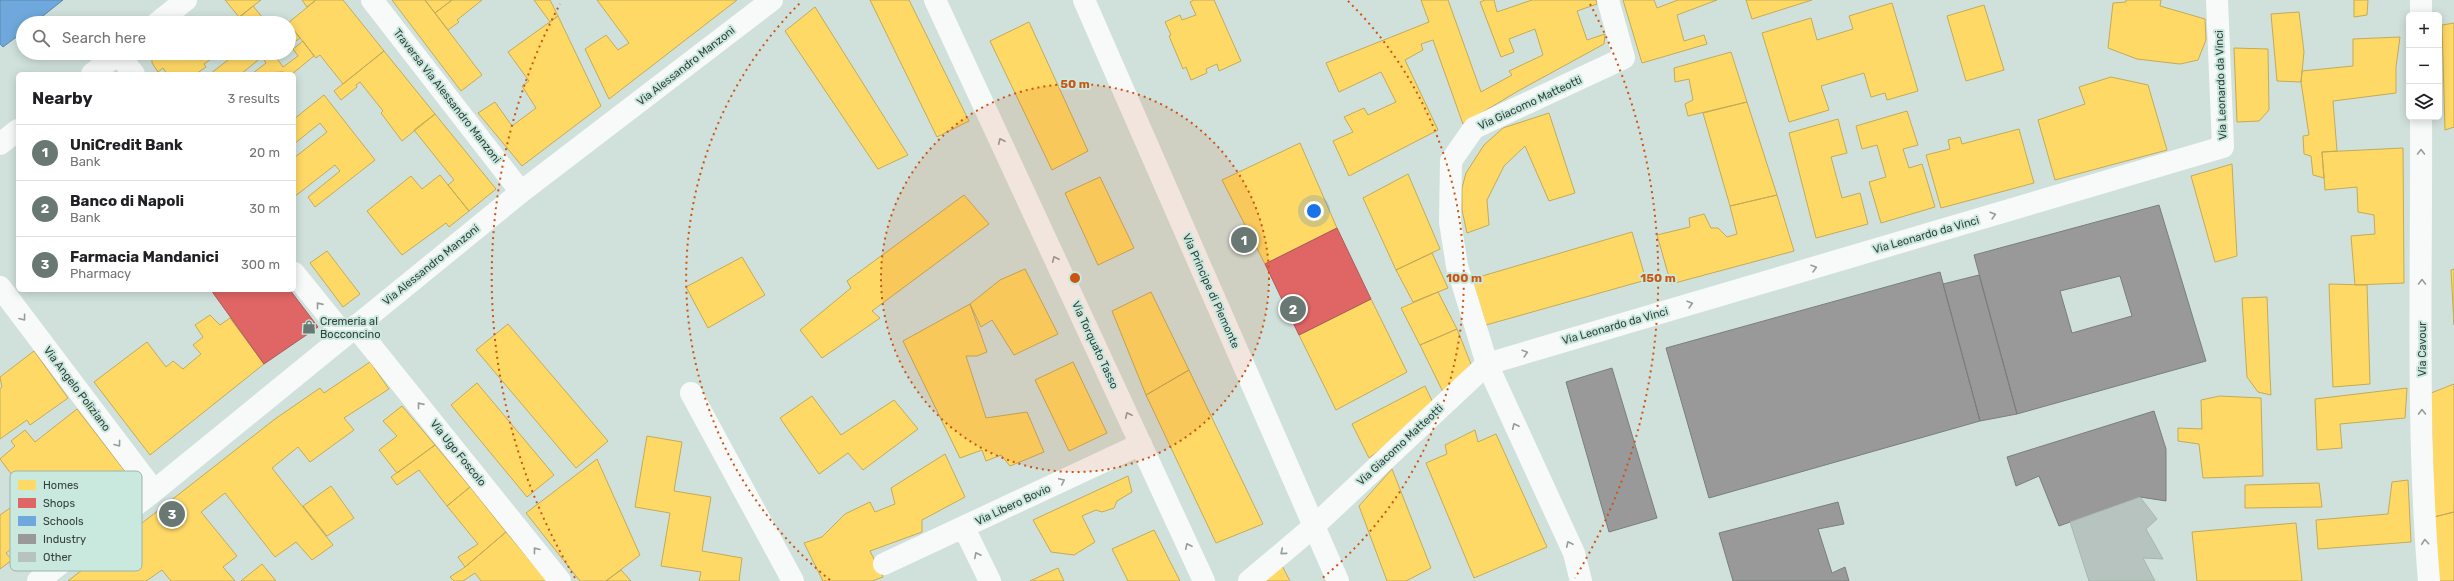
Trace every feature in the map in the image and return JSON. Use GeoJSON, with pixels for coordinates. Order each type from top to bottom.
{"type":"FeatureCollection","features":[{"type":"Feature","properties":{"kind":"street"},"geometry":{"type":"LineString","coordinates":[[166,16],[186,0]]}},
{"type":"Feature","properties":{"kind":"street","name":"Traversa Via Alessandro Manzoni"},"geometry":{"type":"LineString","coordinates":[[372,0],[521,192]]}},
{"type":"Feature","properties":{"kind":"street","name":"Via Alessandro Manzoni"},"geometry":{"type":"LineString","coordinates":[[142,500],[349,330],[521,192],[772,0]]}},
{"type":"Feature","properties":{"kind":"street","name":"Via Torquato Tasso"},"geometry":{"type":"LineString","coordinates":[[935,0],[1204,581]]}},
{"type":"Feature","properties":{"kind":"street","name":"Via Principe di Piemonte"},"geometry":{"type":"LineString","coordinates":[[1084,0],[1313,527],[1338,581]]}},
{"type":"Feature","properties":{"kind":"street","name":"Via Giacomo Matteotti"},"geometry":{"type":"LineString","coordinates":[[1581,581],[1574,553],[1487,364],[1457,266],[1450,222],[1451,161],[1474,128],[1624,58],[1608,0]]}},
{"type":"Feature","properties":{"kind":"street","name":"Via Leonardo da Vinci"},"geometry":{"type":"LineString","coordinates":[[1487,364],[2223,148],[2218,0]]}},
{"type":"Feature","properties":{"kind":"street"},"geometry":{"type":"LineString","coordinates":[[2421,0],[2421,12]]}},
{"type":"Feature","properties":{"kind":"street"},"geometry":{"type":"LineString","coordinates":[[95,72],[111,60]]}},
{"type":"Feature","properties":{"kind":"street"},"geometry":{"type":"LineString","coordinates":[[124,60],[132,72]]}},
{"type":"Feature","properties":{"kind":"street","name":"Via Cavour"},"geometry":{"type":"LineString","coordinates":[[2421,120],[2422,398],[2425,534],[2429,581]]}},
{"type":"Feature","properties":{"kind":"street"},"geometry":{"type":"LineString","coordinates":[[0,144],[16,132]]}},
{"type":"Feature","properties":{"kind":"street","name":"Via Ugo Foscolo"},"geometry":{"type":"LineString","coordinates":[[296,275],[349,330],[560,581]]}},
{"type":"Feature","properties":{"kind":"street","name":"Via Angelo Poliziano"},"geometry":{"type":"LineString","coordinates":[[0,287],[139,471]]}},
{"type":"Feature","properties":{"kind":"street","name":"Via Giacomo Matteotti"},"geometry":{"type":"LineString","coordinates":[[1249,581],[1313,527],[1487,364]]}},
{"type":"Feature","properties":{"kind":"street"},"geometry":{"type":"LineString","coordinates":[[691,394],[793,581]]}},
{"type":"Feature","properties":{"kind":"street","name":"Via Libero Bovio"},"geometry":{"type":"LineString","coordinates":[[884,564],[964,528],[1141,444]]}},
{"type":"Feature","properties":{"kind":"street","name":"Via Angelo Poliziano"},"geometry":{"type":"LineString","coordinates":[[142,475],[154,491]]}},
{"type":"Feature","properties":{"kind":"street"},"geometry":{"type":"LineString","coordinates":[[964,528],[990,581]]}},
{"type":"Feature","properties":{"kind":"street","name":"Via Alessandro Manzoni"},"geometry":{"type":"LineString","coordinates":[[38,581],[51,571]]}},
{"type":"Feature","properties":{"kind":"building: Homes"},"geometry":{"type":"Polygon","coordinates":[[[225,0],[261,0],[240,16],[238,16],[225,0]]]}},
{"type":"Feature","properties":{"kind":"building: Homes"},"geometry":{"type":"Polygon","coordinates":[[[302,0],[316,0],[307,7],[302,0]]]}},
{"type":"Feature","properties":{"kind":"building: Homes"},"geometry":{"type":"Polygon","coordinates":[[[316,0],[343,0],[384,51],[343,84],[320,55],[316,58],[296,33],[296,16],[316,0]]]}},
{"type":"Feature","properties":{"kind":"building: Homes"},"geometry":{"type":"Polygon","coordinates":[[[392,0],[425,0],[482,75],[461,91],[392,0]]]}},
{"type":"Feature","properties":{"kind":"building: Homes"},"geometry":{"type":"Polygon","coordinates":[[[425,0],[452,0],[435,13],[425,0]]]}},
{"type":"Feature","properties":{"kind":"building: Homes"},"geometry":{"type":"Polygon","coordinates":[[[452,0],[482,0],[457,20],[459,22],[448,30],[435,13],[452,0]]]}},
{"type":"Feature","properties":{"kind":"building: Homes"},"geometry":{"type":"Polygon","coordinates":[[[534,0],[550,0],[558,16],[550,22],[534,0]]]}},
{"type":"Feature","properties":{"kind":"building: Homes"},"geometry":{"type":"Polygon","coordinates":[[[597,0],[737,0],[609,99],[585,49],[606,35],[618,50],[629,43],[597,0]]]}},
{"type":"Feature","properties":{"kind":"building: Homes"},"geometry":{"type":"Polygon","coordinates":[[[870,0],[909,0],[969,121],[937,137],[870,0]]]}},
{"type":"Feature","properties":{"kind":"building: Homes"},"geometry":{"type":"Polygon","coordinates":[[[1194,0],[1214,0],[1241,61],[1219,71],[1217,64],[1206,69],[1207,73],[1191,80],[1186,67],[1183,69],[1169,36],[1171,35],[1165,22],[1180,15],[1182,20],[1196,15],[1190,2],[1194,0]]]}},
{"type":"Feature","properties":{"kind":"building: Homes"},"geometry":{"type":"Polygon","coordinates":[[[1421,0],[1448,0],[1481,92],[1512,75],[1509,71],[1543,55],[1535,29],[1509,39],[1514,52],[1501,57],[1480,2],[1485,0],[1494,0],[1497,12],[1532,0],[1596,0],[1597,4],[1577,11],[1587,40],[1605,34],[1604,44],[1518,91],[1463,124],[1433,40],[1421,44],[1423,50],[1405,60],[1438,130],[1349,176],[1333,141],[1353,132],[1344,117],[1364,108],[1368,115],[1396,102],[1381,72],[1339,92],[1326,63],[1429,22],[1421,0]]]}},
{"type":"Feature","properties":{"kind":"building: Homes"},"geometry":{"type":"Polygon","coordinates":[[[1623,0],[1654,0],[1657,8],[1678,0],[1717,0],[1677,15],[1684,41],[1704,35],[1707,44],[1642,63],[1623,0]]]}},
{"type":"Feature","properties":{"kind":"building: Homes"},"geometry":{"type":"Polygon","coordinates":[[[1746,0],[1812,0],[1752,19],[1746,0]]]}},
{"type":"Feature","properties":{"kind":"building: Homes"},"geometry":{"type":"Polygon","coordinates":[[[2126,0],[2161,0],[2160,6],[2205,19],[2206,40],[2198,60],[2180,64],[2137,59],[2108,48],[2113,3],[2126,2],[2126,0]]]}},
{"type":"Feature","properties":{"kind":"building: Homes"},"geometry":{"type":"Polygon","coordinates":[[[2354,0],[2368,0],[2367,15],[2354,17],[2354,0]]]}},
{"type":"Feature","properties":{"kind":"building: Homes"},"geometry":{"type":"Polygon","coordinates":[[[1892,3],[1918,91],[1887,100],[1885,93],[1871,97],[1864,73],[1821,86],[1829,110],[1789,122],[1762,33],[1811,18],[1817,40],[1853,29],[1849,16],[1892,3]]]}},
{"type":"Feature","properties":{"kind":"building: Homes"},"geometry":{"type":"Polygon","coordinates":[[[1984,5],[2004,70],[1966,81],[1947,16],[1984,5]]]}},
{"type":"Feature","properties":{"kind":"building: Homes"},"geometry":{"type":"Polygon","coordinates":[[[253,6],[261,16],[241,16],[253,6]]]}},
{"type":"Feature","properties":{"kind":"building: Homes"},"geometry":{"type":"Polygon","coordinates":[[[815,7],[908,155],[878,169],[785,31],[815,7]]]}},
{"type":"Feature","properties":{"kind":"building: Homes"},"geometry":{"type":"Polygon","coordinates":[[[2299,12],[2304,52],[2301,82],[2277,81],[2271,14],[2299,12]]]}},
{"type":"Feature","properties":{"kind":"building: Homes"},"geometry":{"type":"Polygon","coordinates":[[[558,16],[601,106],[522,166],[478,113],[495,102],[512,126],[536,108],[522,86],[529,81],[508,52],[558,16]]]}},
{"type":"Feature","properties":{"kind":"building: Homes"},"geometry":{"type":"Polygon","coordinates":[[[1029,22],[1088,151],[1052,170],[990,41],[1029,22]]]}},
{"type":"Feature","properties":{"kind":"building: Homes"},"geometry":{"type":"Polygon","coordinates":[[[2454,23],[2454,127],[2445,130],[2442,25],[2454,23]]]}},
{"type":"Feature","properties":{"kind":"building: Homes"},"geometry":{"type":"Polygon","coordinates":[[[296,33],[300,38],[296,41],[296,33]]]}},
{"type":"Feature","properties":{"kind":"building: Homes"},"geometry":{"type":"Polygon","coordinates":[[[2400,37],[2396,67],[2396,93],[2333,101],[2337,151],[2322,152],[2324,178],[2313,175],[2311,156],[2304,154],[2303,136],[2309,135],[2301,82],[2302,71],[2353,66],[2353,39],[2400,37]]]}},
{"type":"Feature","properties":{"kind":"building: Homes"},"geometry":{"type":"Polygon","coordinates":[[[303,41],[314,56],[294,72],[255,72],[266,63],[264,60],[278,60],[283,67],[293,60],[296,60],[298,56],[296,53],[296,47],[303,41]]]}},
{"type":"Feature","properties":{"kind":"building: Homes"},"geometry":{"type":"Polygon","coordinates":[[[2234,48],[2268,49],[2269,110],[2259,121],[2237,122],[2234,48]]]}},
{"type":"Feature","properties":{"kind":"building: Homes"},"geometry":{"type":"Polygon","coordinates":[[[384,51],[435,114],[402,141],[381,113],[383,111],[360,82],[356,85],[357,87],[341,100],[334,91],[384,51]]]}},
{"type":"Feature","properties":{"kind":"building: Homes"},"geometry":{"type":"Polygon","coordinates":[[[1731,52],[1747,102],[1688,116],[1685,104],[1693,100],[1689,79],[1675,82],[1674,68],[1731,52]]]}},
{"type":"Feature","properties":{"kind":"building: Homes"},"geometry":{"type":"Polygon","coordinates":[[[152,60],[210,60],[204,64],[206,67],[199,72],[166,72],[163,68],[158,72],[152,63],[152,60]]]}},
{"type":"Feature","properties":{"kind":"building: Homes"},"geometry":{"type":"Polygon","coordinates":[[[228,60],[258,60],[243,72],[213,72],[228,60]]]}},
{"type":"Feature","properties":{"kind":"building: Homes"},"geometry":{"type":"Polygon","coordinates":[[[2111,77],[2148,85],[2167,150],[2055,180],[2038,120],[2085,104],[2079,87],[2111,77]]]}},
{"type":"Feature","properties":{"kind":"building: Homes"},"geometry":{"type":"Polygon","coordinates":[[[324,95],[375,160],[315,207],[308,197],[340,171],[335,165],[296,195],[296,156],[327,132],[320,123],[296,142],[296,117],[324,95]]]}},
{"type":"Feature","properties":{"kind":"building: Homes"},"geometry":{"type":"Polygon","coordinates":[[[1747,102],[1777,195],[1730,206],[1703,113],[1747,102]]]}},
{"type":"Feature","properties":{"kind":"building: Homes"},"geometry":{"type":"Polygon","coordinates":[[[1907,111],[1918,145],[1903,149],[1909,168],[1922,164],[1935,207],[1881,223],[1869,182],[1886,177],[1877,145],[1862,149],[1856,126],[1907,111]]]}},
{"type":"Feature","properties":{"kind":"building: Homes"},"geometry":{"type":"Polygon","coordinates":[[[1549,113],[1575,193],[1549,201],[1525,146],[1504,166],[1487,200],[1489,225],[1467,233],[1462,210],[1462,188],[1466,173],[1484,145],[1503,128],[1549,113]]]}},
{"type":"Feature","properties":{"kind":"building: Homes"},"geometry":{"type":"Polygon","coordinates":[[[435,114],[496,189],[469,211],[448,185],[454,180],[414,130],[435,114]]]}},
{"type":"Feature","properties":{"kind":"building: Homes"},"geometry":{"type":"Polygon","coordinates":[[[1838,119],[1847,153],[1831,157],[1842,198],[1860,193],[1868,224],[1816,238],[1789,133],[1838,119]]]}},
{"type":"Feature","properties":{"kind":"building: Homes"},"geometry":{"type":"Polygon","coordinates":[[[2019,129],[2034,183],[1941,208],[1926,155],[1950,149],[1948,140],[1960,137],[1962,144],[2019,129]]]}},
{"type":"Feature","properties":{"kind":"building: Homes"},"geometry":{"type":"Polygon","coordinates":[[[1300,143],[1337,228],[1265,264],[1222,180],[1300,143]]]}},
{"type":"Feature","properties":{"kind":"building: Homes"},"geometry":{"type":"Polygon","coordinates":[[[2403,148],[2404,283],[2355,285],[2351,236],[2375,234],[2374,215],[2358,212],[2357,187],[2325,190],[2322,152],[2403,148]]]}},
{"type":"Feature","properties":{"kind":"building: Homes"},"geometry":{"type":"Polygon","coordinates":[[[2232,164],[2237,256],[2215,262],[2191,176],[2232,164]]]}},
{"type":"Feature","properties":{"kind":"building: Homes"},"geometry":{"type":"Polygon","coordinates":[[[1408,174],[1440,249],[1396,270],[1363,198],[1408,174]]]}},
{"type":"Feature","properties":{"kind":"building: Homes"},"geometry":{"type":"Polygon","coordinates":[[[440,175],[469,211],[449,227],[446,223],[402,255],[367,211],[411,176],[422,189],[440,175]]]}},
{"type":"Feature","properties":{"kind":"building: Homes"},"geometry":{"type":"Polygon","coordinates":[[[1100,177],[1134,248],[1098,265],[1065,193],[1100,177]]]}},
{"type":"Feature","properties":{"kind":"building: Homes"},"geometry":{"type":"Polygon","coordinates":[[[964,195],[989,224],[872,311],[880,318],[822,358],[800,330],[851,288],[847,281],[964,195]]]}},
{"type":"Feature","properties":{"kind":"building: Homes"},"geometry":{"type":"Polygon","coordinates":[[[1777,195],[1794,251],[1671,284],[1657,235],[1690,227],[1689,218],[1704,214],[1711,228],[1718,228],[1727,237],[1737,234],[1730,206],[1777,195]]]}},
{"type":"Feature","properties":{"kind":"building: Homes"},"geometry":{"type":"Polygon","coordinates":[[[1632,232],[1646,280],[1486,325],[1472,279],[1632,232]]]}},
{"type":"Feature","properties":{"kind":"building: Homes"},"geometry":{"type":"Polygon","coordinates":[[[327,251],[360,294],[343,307],[310,263],[327,251]]]}},
{"type":"Feature","properties":{"kind":"building: Homes"},"geometry":{"type":"Polygon","coordinates":[[[1432,253],[1448,288],[1413,302],[1396,270],[1432,253]]]}},
{"type":"Feature","properties":{"kind":"building: Homes"},"geometry":{"type":"Polygon","coordinates":[[[742,257],[765,295],[708,328],[686,287],[742,257]]]}},
{"type":"Feature","properties":{"kind":"building: Homes"},"geometry":{"type":"Polygon","coordinates":[[[1025,269],[1058,334],[1014,355],[992,320],[981,327],[970,304],[1000,280],[1025,269]]]}},
{"type":"Feature","properties":{"kind":"building: Homes"},"geometry":{"type":"Polygon","coordinates":[[[2454,269],[2454,325],[2451,270],[2454,269]]]}},
{"type":"Feature","properties":{"kind":"building: Homes"},"geometry":{"type":"Polygon","coordinates":[[[2329,284],[2367,285],[2370,384],[2333,387],[2329,284]]]}},
{"type":"Feature","properties":{"kind":"building: Homes"},"geometry":{"type":"Polygon","coordinates":[[[1151,292],[1189,370],[1146,395],[1112,311],[1151,292]]]}},
{"type":"Feature","properties":{"kind":"building: Homes"},"geometry":{"type":"Polygon","coordinates":[[[1438,292],[1457,329],[1420,345],[1401,308],[1438,292]]]}},
{"type":"Feature","properties":{"kind":"building: Homes"},"geometry":{"type":"Polygon","coordinates":[[[2267,297],[2271,395],[2258,392],[2247,377],[2242,298],[2267,297]]]}},
{"type":"Feature","properties":{"kind":"building: Homes"},"geometry":{"type":"Polygon","coordinates":[[[1371,299],[1407,372],[1336,410],[1299,335],[1371,299]]]}},
{"type":"Feature","properties":{"kind":"building: Homes"},"geometry":{"type":"Polygon","coordinates":[[[970,304],[987,352],[977,356],[966,356],[986,418],[1027,412],[1044,452],[1010,466],[1001,455],[986,461],[982,450],[960,458],[903,341],[970,304]]]}},
{"type":"Feature","properties":{"kind":"building: Homes"},"geometry":{"type":"Polygon","coordinates":[[[210,315],[220,325],[230,318],[264,364],[150,455],[94,382],[147,342],[166,367],[173,361],[183,369],[201,354],[193,345],[203,337],[195,325],[210,315]]]}},
{"type":"Feature","properties":{"kind":"building: Homes"},"geometry":{"type":"Polygon","coordinates":[[[508,324],[608,441],[576,468],[476,350],[508,324]]]}},
{"type":"Feature","properties":{"kind":"building: Homes"},"geometry":{"type":"Polygon","coordinates":[[[1457,329],[1471,364],[1443,392],[1420,345],[1457,329]]]}},
{"type":"Feature","properties":{"kind":"building: Homes"},"geometry":{"type":"Polygon","coordinates":[[[34,351],[68,398],[30,425],[27,420],[0,439],[0,389],[2,387],[0,377],[34,351]]]}},
{"type":"Feature","properties":{"kind":"building: Homes"},"geometry":{"type":"Polygon","coordinates":[[[370,362],[389,389],[344,418],[354,430],[310,462],[298,447],[272,468],[333,545],[312,560],[296,542],[275,557],[225,493],[201,512],[237,556],[223,567],[235,581],[171,581],[162,570],[146,581],[68,581],[81,571],[142,571],[142,523],[275,419],[320,388],[324,393],[370,362]]]}},
{"type":"Feature","properties":{"kind":"building: Homes"},"geometry":{"type":"Polygon","coordinates":[[[1073,362],[1107,433],[1069,451],[1035,380],[1073,362]]]}},
{"type":"Feature","properties":{"kind":"building: Homes"},"geometry":{"type":"Polygon","coordinates":[[[1189,370],[1263,524],[1216,543],[1146,395],[1189,370]]]}},
{"type":"Feature","properties":{"kind":"building: Homes"},"geometry":{"type":"Polygon","coordinates":[[[477,383],[554,475],[527,497],[451,405],[477,383]]]}},
{"type":"Feature","properties":{"kind":"building: Homes"},"geometry":{"type":"Polygon","coordinates":[[[2454,384],[2454,512],[2434,517],[2431,393],[2454,384]]]}},
{"type":"Feature","properties":{"kind":"building: Homes"},"geometry":{"type":"Polygon","coordinates":[[[1425,386],[1436,409],[1369,458],[1352,424],[1425,386]]]}},
{"type":"Feature","properties":{"kind":"building: Homes"},"geometry":{"type":"Polygon","coordinates":[[[2407,388],[2405,418],[2340,424],[2342,448],[2317,450],[2315,399],[2407,388]]]}},
{"type":"Feature","properties":{"kind":"building: Homes"},"geometry":{"type":"Polygon","coordinates":[[[812,396],[841,435],[894,400],[918,429],[863,470],[848,453],[819,474],[780,418],[812,396]]]}},
{"type":"Feature","properties":{"kind":"building: Homes"},"geometry":{"type":"Polygon","coordinates":[[[2220,396],[2261,398],[2263,476],[2203,478],[2199,444],[2178,441],[2178,428],[2202,429],[2201,400],[2220,396]]]}},
{"type":"Feature","properties":{"kind":"building: Homes"},"geometry":{"type":"Polygon","coordinates":[[[402,406],[435,445],[397,473],[379,450],[397,436],[383,421],[402,406]]]}},
{"type":"Feature","properties":{"kind":"building: Homes"},"geometry":{"type":"Polygon","coordinates":[[[77,409],[125,471],[10,471],[10,472],[0,459],[15,446],[11,441],[25,430],[35,442],[77,409]]]}},
{"type":"Feature","properties":{"kind":"building: Homes"},"geometry":{"type":"Polygon","coordinates":[[[1475,430],[1478,442],[1496,434],[1547,547],[1474,578],[1426,463],[1447,454],[1445,445],[1475,430]]]}},
{"type":"Feature","properties":{"kind":"building: Homes"},"geometry":{"type":"Polygon","coordinates":[[[647,436],[682,442],[674,491],[711,497],[702,551],[742,558],[739,581],[699,581],[701,572],[661,566],[670,513],[635,507],[647,436]]]}},
{"type":"Feature","properties":{"kind":"building: Homes"},"geometry":{"type":"Polygon","coordinates":[[[435,445],[470,487],[447,506],[419,470],[397,485],[391,477],[435,445]]]}},
{"type":"Feature","properties":{"kind":"building: Homes"},"geometry":{"type":"Polygon","coordinates":[[[945,454],[965,497],[922,520],[922,532],[870,551],[883,577],[872,581],[823,581],[804,543],[822,537],[845,514],[870,502],[875,512],[895,504],[891,488],[945,454]]]}},
{"type":"Feature","properties":{"kind":"building: Homes"},"geometry":{"type":"Polygon","coordinates":[[[597,459],[640,555],[606,581],[580,581],[526,513],[597,459]]]}},
{"type":"Feature","properties":{"kind":"building: Homes"},"geometry":{"type":"Polygon","coordinates":[[[1392,469],[1431,568],[1406,581],[1387,581],[1359,506],[1392,469]]]}},
{"type":"Feature","properties":{"kind":"building: Homes"},"geometry":{"type":"Polygon","coordinates":[[[1128,476],[1132,492],[1117,501],[1114,508],[1102,512],[1096,510],[1082,516],[1095,542],[1074,555],[1051,552],[1033,520],[1128,476]]]}},
{"type":"Feature","properties":{"kind":"building: Homes"},"geometry":{"type":"Polygon","coordinates":[[[2408,480],[2411,542],[2318,549],[2316,520],[2388,514],[2392,482],[2408,480]]]}},
{"type":"Feature","properties":{"kind":"building: Homes"},"geometry":{"type":"Polygon","coordinates":[[[2319,483],[2322,507],[2245,508],[2245,485],[2319,483]]]}},
{"type":"Feature","properties":{"kind":"building: Homes"},"geometry":{"type":"Polygon","coordinates":[[[331,486],[354,518],[327,536],[303,506],[331,486]]]}},
{"type":"Feature","properties":{"kind":"building: Homes"},"geometry":{"type":"Polygon","coordinates":[[[470,487],[506,532],[465,567],[458,557],[478,544],[447,506],[470,487]]]}},
{"type":"Feature","properties":{"kind":"building: Homes"},"geometry":{"type":"Polygon","coordinates":[[[10,508],[10,550],[6,553],[10,558],[10,562],[0,569],[0,515],[10,508]]]}},
{"type":"Feature","properties":{"kind":"building: Homes"},"geometry":{"type":"Polygon","coordinates":[[[2454,512],[2454,581],[2435,581],[2434,517],[2454,512]]]}},
{"type":"Feature","properties":{"kind":"building: Homes"},"geometry":{"type":"Polygon","coordinates":[[[2296,523],[2302,581],[2197,581],[2192,532],[2296,523]]]}},
{"type":"Feature","properties":{"kind":"building: Homes"},"geometry":{"type":"Polygon","coordinates":[[[1154,530],[1180,581],[1128,581],[1112,549],[1154,530]]]}},
{"type":"Feature","properties":{"kind":"building: Homes"},"geometry":{"type":"Polygon","coordinates":[[[506,532],[547,581],[481,581],[475,573],[463,581],[454,581],[450,577],[465,567],[506,532]]]}},
{"type":"Feature","properties":{"kind":"building: Homes"},"geometry":{"type":"Polygon","coordinates":[[[262,564],[276,581],[241,581],[262,564]]]}},
{"type":"Feature","properties":{"kind":"building: Homes"},"geometry":{"type":"Polygon","coordinates":[[[1281,564],[1290,581],[1262,581],[1281,564]]]}},
{"type":"Feature","properties":{"kind":"building: Homes"},"geometry":{"type":"Polygon","coordinates":[[[1058,568],[1064,581],[1030,581],[1058,568]]]}},
{"type":"Feature","properties":{"kind":"building: Homes"},"geometry":{"type":"Polygon","coordinates":[[[621,570],[631,581],[606,581],[621,570]]]}},
{"type":"Feature","properties":{"kind":"building: Shops"},"geometry":{"type":"Polygon","coordinates":[[[1337,228],[1371,299],[1299,335],[1265,264],[1337,228]]]}},
{"type":"Feature","properties":{"kind":"building: Shops"},"geometry":{"type":"Polygon","coordinates":[[[212,292],[292,292],[318,327],[264,364],[212,292]]]}},
{"type":"Feature","properties":{"kind":"building: Schools"},"geometry":{"type":"Polygon","coordinates":[[[0,0],[63,0],[43,16],[16,16],[16,37],[3,47],[0,44],[0,0]]]}},
{"type":"Feature","properties":{"kind":"building: Industry"},"geometry":{"type":"Polygon","coordinates":[[[2159,205],[2206,361],[2017,414],[1974,255],[2159,205]],[[2120,276],[2060,291],[2072,333],[2132,316],[2120,276]]]}},
{"type":"Feature","properties":{"kind":"building: Industry"},"geometry":{"type":"Polygon","coordinates":[[[1940,272],[1980,421],[1709,498],[1666,348],[1940,272]]]}},
{"type":"Feature","properties":{"kind":"building: Industry"},"geometry":{"type":"Polygon","coordinates":[[[1979,275],[2017,414],[1980,421],[1943,284],[1979,275]]]}},
{"type":"Feature","properties":{"kind":"building: Industry"},"geometry":{"type":"Polygon","coordinates":[[[1612,368],[1657,518],[1609,532],[1566,382],[1612,368]]]}},
{"type":"Feature","properties":{"kind":"building: Industry"},"geometry":{"type":"Polygon","coordinates":[[[2154,411],[2166,449],[2166,501],[2140,497],[2059,526],[2039,476],[2016,486],[2007,457],[2154,411]]]}},
{"type":"Feature","properties":{"kind":"building: Industry"},"geometry":{"type":"Polygon","coordinates":[[[1838,502],[1844,524],[1818,529],[1832,573],[1845,567],[1849,581],[1733,581],[1719,533],[1838,502]]]}},
{"type":"Feature","properties":{"kind":"building: Other"},"geometry":{"type":"Polygon","coordinates":[[[2140,497],[2157,519],[2146,529],[2163,559],[2143,558],[2155,581],[2089,581],[2070,522],[2140,497]]]}},
{"type":"Feature","properties":{"kind":"place","name":"UniCredit Bank"},"geometry":{"type":"Point","coordinates":[1244,240]}},
{"type":"Feature","properties":{"kind":"place","name":"Banco di Napoli"},"geometry":{"type":"Point","coordinates":[1293,309]}},
{"type":"Feature","properties":{"kind":"place","name":"Cremeria al Bocconcino"},"geometry":{"type":"Point","coordinates":[309,327]}},
{"type":"Feature","properties":{"kind":"place","name":"Farmacia Mandanici"},"geometry":{"type":"Point","coordinates":[172,514]}}]}
